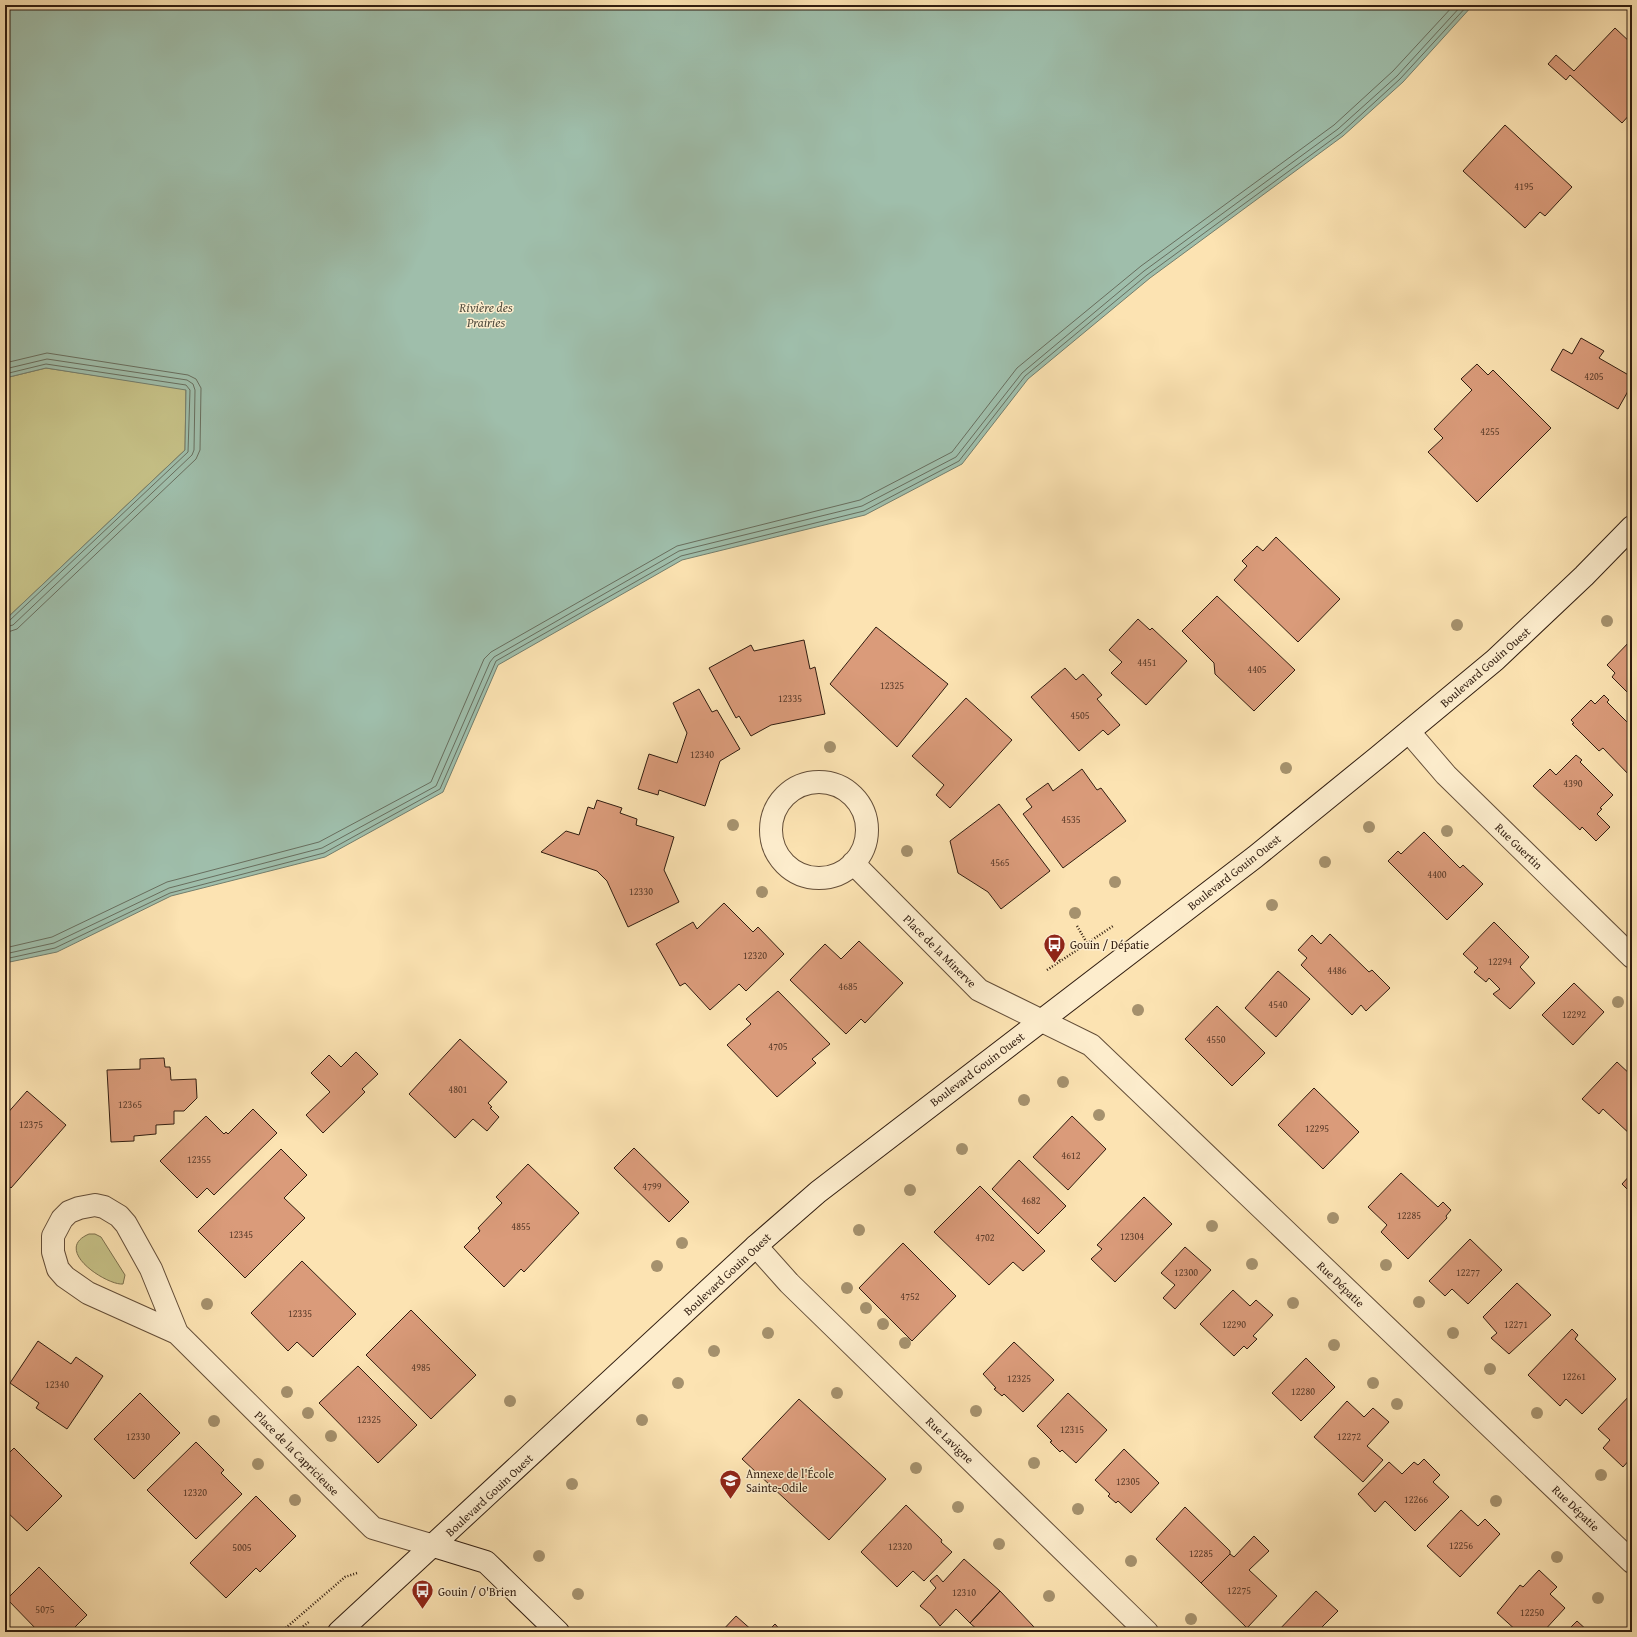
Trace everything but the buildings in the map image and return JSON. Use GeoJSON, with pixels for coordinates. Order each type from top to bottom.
{"type":"FeatureCollection","features":[{"type":"Feature","properties":{"kind":"street","name":"Boulevard Gouin Ouest"},"geometry":{"type":"LineString","coordinates":[[340,1632],[756,1246],[854,1163],[1255,856],[1409,732],[1495,660],[1584,576],[1632,527]]}},
{"type":"Feature","properties":{"kind":"street","name":"Rue Guertin"},"geometry":{"type":"LineString","coordinates":[[1409,732],[1446,775],[1632,957]]}},
{"type":"Feature","properties":{"kind":"street"},"geometry":{"type":"LineString","coordinates":[[830,783],[845,790],[858,802],[865,816],[867,833],[862,850],[853,863],[847,869],[832,876],[815,878],[792,870],[780,858],[772,840],[772,819],[778,804],[790,792],[805,784],[830,783]]}},
{"type":"Feature","properties":{"kind":"street","name":"Place de la Minerve"},"geometry":{"type":"LineString","coordinates":[[853,863],[979,990],[1041,1021]]}},
{"type":"Feature","properties":{"kind":"street","name":"Rue Dépatie"},"geometry":{"type":"LineString","coordinates":[[1041,1021],[1091,1045],[1632,1562]]}},
{"type":"Feature","properties":{"kind":"street","name":"Place de la Capricieuse"},"geometry":{"type":"LineString","coordinates":[[177,1333],[151,1269],[126,1224],[119,1216],[104,1207],[95,1205],[69,1212],[62,1219],[53,1236],[53,1252],[58,1269],[65,1277],[88,1293],[177,1333],[373,1528],[486,1562],[558,1632]]}},
{"type":"Feature","properties":{"kind":"street","name":"Rue Lavigne"},"geometry":{"type":"LineString","coordinates":[[756,1246],[789,1283],[1147,1632]]}},
{"type":"Feature","properties":{"kind":"path"},"geometry":{"type":"LineString","coordinates":[[1047,970],[1118,922]]}},
{"type":"Feature","properties":{"kind":"path"},"geometry":{"type":"LineString","coordinates":[[1077,926],[1087,943]]}},
{"type":"Feature","properties":{"kind":"path"},"geometry":{"type":"LineString","coordinates":[[1050,944],[1060,960]]}},
{"type":"Feature","properties":{"kind":"path"},"geometry":{"type":"LineString","coordinates":[[281,1632],[345,1577]]}},
{"type":"Feature","properties":{"kind":"path"},"geometry":{"type":"LineString","coordinates":[[296,1632],[310,1620]]}},
{"type":"Feature","properties":{"kind":"shaded area"},"geometry":{"type":"Polygon","coordinates":[[[46,368],[186,389],[185,450],[5,620],[5,378],[46,368]]]}},
{"type":"Feature","properties":{"kind":"shaded area"},"geometry":{"type":"Polygon","coordinates":[[[89,1234],[95,1234],[101,1237],[125,1275],[123,1284],[106,1279],[96,1273],[86,1266],[79,1257],[76,1249],[79,1241],[89,1234]]]}},
{"type":"Feature","properties":{"kind":"water","name":"Rivière des Prairies"},"geometry":{"type":"Polygon","coordinates":[[[5,5],[1473,5],[1403,82],[1343,136],[1150,278],[1028,379],[962,464],[865,515],[682,560],[498,665],[443,792],[325,857],[171,896],[57,952],[5,963],[5,620],[185,450],[186,390],[46,368],[5,378],[5,5]]]}},
{"type":"Feature","properties":{"kind":"place","name":"Gouin / Dépatie"},"geometry":{"type":"Point","coordinates":[1054,964]}},
{"type":"Feature","properties":{"kind":"place","name":"Annexe de l'École Sainte-Odile"},"geometry":{"type":"Point","coordinates":[731,1500]}},
{"type":"Feature","properties":{"kind":"place","name":"Gouin / O'Brien"},"geometry":{"type":"Point","coordinates":[422,1610]}}]}
